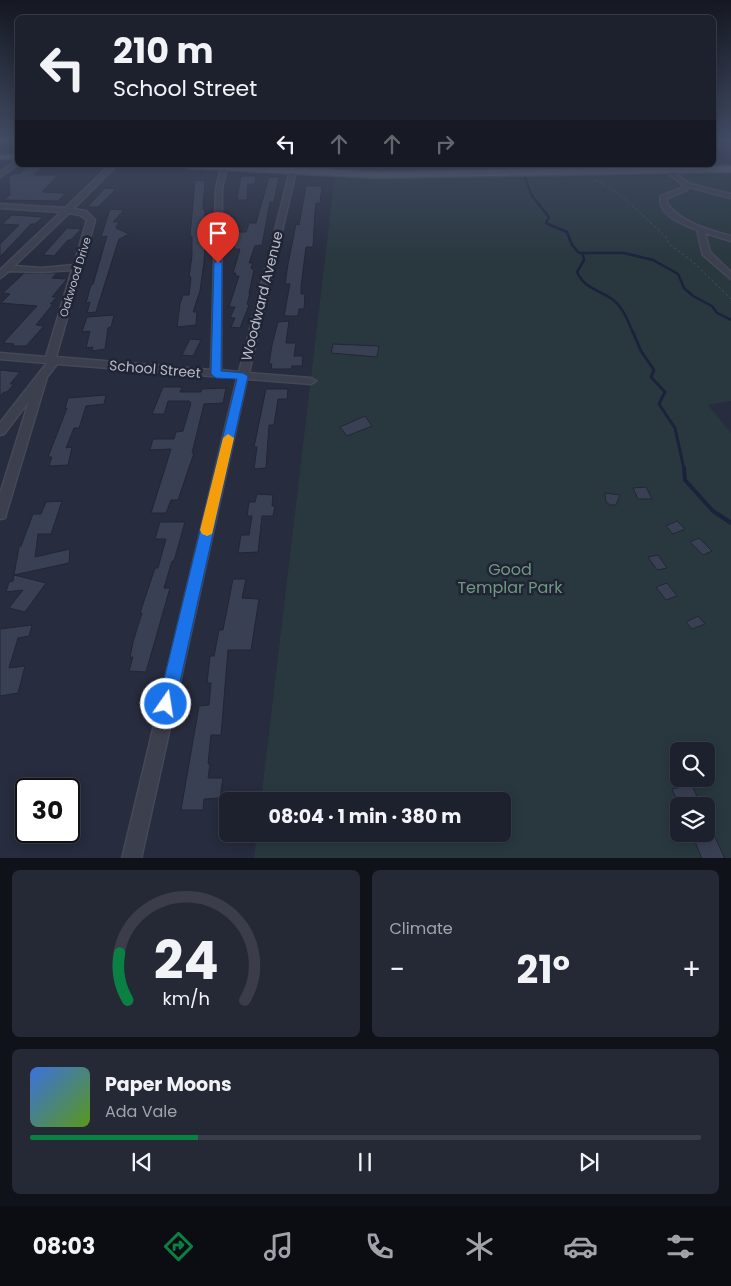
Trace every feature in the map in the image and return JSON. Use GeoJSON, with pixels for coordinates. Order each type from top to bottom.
{"type":"FeatureCollection","features":[{"type":"Feature","properties":{"kind":"street"},"geometry":{"type":"LineString","coordinates":[[3,270],[97,181]]}},
{"type":"Feature","properties":{"kind":"street"},"geometry":{"type":"LineString","coordinates":[[216,374],[219,189],[221,181]]}},
{"type":"Feature","properties":{"kind":"street","name":"Woodward Avenue"},"geometry":{"type":"LineString","coordinates":[[130,858],[291,181]]}},
{"type":"Feature","properties":{"kind":"street"},"geometry":{"type":"LineString","coordinates":[[684,182],[731,196]]}},
{"type":"Feature","properties":{"kind":"street"},"geometry":{"type":"LineString","coordinates":[[684,182],[686,185],[685,189],[663,197],[662,204],[674,216],[731,239]]}},
{"type":"Feature","properties":{"kind":"street"},"geometry":{"type":"LineString","coordinates":[[0,206],[67,210]]}},
{"type":"Feature","properties":{"kind":"street","name":"Oakwood Drive"},"geometry":{"type":"LineString","coordinates":[[0,514],[42,376],[52,361],[91,220],[83,213],[67,210]]}},
{"type":"Feature","properties":{"kind":"street"},"geometry":{"type":"LineString","coordinates":[[700,228],[706,253],[731,276]]}},
{"type":"Feature","properties":{"kind":"street"},"geometry":{"type":"LineString","coordinates":[[3,270],[42,270],[78,266]]}},
{"type":"Feature","properties":{"kind":"street","name":"School Street"},"geometry":{"type":"LineString","coordinates":[[0,356],[311,381]]}},
{"type":"Feature","properties":{"kind":"street"},"geometry":{"type":"LineString","coordinates":[[0,431],[42,376]]}},
{"type":"Feature","properties":{"kind":"path"},"geometry":{"type":"LineString","coordinates":[[605,184],[613,192],[625,199],[666,237],[669,244],[691,260],[731,299]]}},
{"type":"Feature","properties":{"kind":"green space","name":"Good Templar Park"},"geometry":{"type":"Polygon","coordinates":[[[334,181],[731,181],[731,401],[708,405],[731,433],[731,858],[254,858],[256,842],[511,842],[511,792],[262,792],[334,181]]]}},
{"type":"Feature","properties":{"kind":"building"},"geometry":{"type":"Polygon","coordinates":[[[9,181],[52,181],[42,192],[66,193],[58,201],[3,200],[10,195],[9,181]]]}},
{"type":"Feature","properties":{"kind":"building"},"geometry":{"type":"Polygon","coordinates":[[[195,181],[205,181],[203,210],[205,210],[204,224],[206,224],[204,262],[200,291],[193,312],[197,312],[196,325],[177,327],[183,295],[189,295],[192,255],[192,236],[190,236],[195,181]]]}},
{"type":"Feature","properties":{"kind":"building"},"geometry":{"type":"Polygon","coordinates":[[[240,181],[255,181],[255,184],[248,184],[247,200],[237,200],[240,181]]]}},
{"type":"Feature","properties":{"kind":"building"},"geometry":{"type":"Polygon","coordinates":[[[268,181],[278,181],[274,202],[270,202],[262,245],[255,246],[249,263],[253,263],[251,268],[254,270],[247,304],[249,305],[240,328],[231,327],[235,318],[230,318],[235,307],[229,307],[239,276],[235,276],[236,273],[233,273],[240,249],[234,249],[238,232],[246,232],[249,223],[256,223],[268,181]]]}},
{"type":"Feature","properties":{"kind":"building"},"geometry":{"type":"Polygon","coordinates":[[[306,186],[322,186],[320,203],[316,203],[313,247],[306,247],[301,287],[301,294],[305,294],[304,309],[299,309],[298,316],[284,316],[290,284],[285,284],[288,264],[296,224],[299,225],[306,186]]]}},
{"type":"Feature","properties":{"kind":"building"},"geometry":{"type":"Polygon","coordinates":[[[105,188],[116,189],[98,207],[87,207],[105,188]]]}},
{"type":"Feature","properties":{"kind":"building"},"geometry":{"type":"Polygon","coordinates":[[[110,209],[124,210],[113,222],[119,222],[116,228],[129,234],[119,239],[96,312],[87,313],[90,302],[86,303],[107,236],[101,237],[110,209]]]}},
{"type":"Feature","properties":{"kind":"building"},"geometry":{"type":"Polygon","coordinates":[[[12,215],[43,217],[35,224],[31,224],[0,257],[0,244],[19,225],[2,224],[12,215]]]}},
{"type":"Feature","properties":{"kind":"building"},"geometry":{"type":"Polygon","coordinates":[[[67,228],[81,229],[54,256],[43,255],[67,228]]]}},
{"type":"Feature","properties":{"kind":"building"},"geometry":{"type":"Polygon","coordinates":[[[24,273],[57,273],[52,278],[67,279],[52,297],[57,297],[36,325],[44,326],[26,346],[13,346],[14,344],[3,343],[37,306],[1,303],[10,294],[3,293],[24,273]]]}},
{"type":"Feature","properties":{"kind":"building"},"geometry":{"type":"Polygon","coordinates":[[[114,315],[111,327],[108,328],[105,349],[92,351],[93,347],[86,348],[90,331],[82,332],[87,317],[114,315]]]}},
{"type":"Feature","properties":{"kind":"building"},"geometry":{"type":"Polygon","coordinates":[[[289,321],[286,343],[296,343],[294,356],[303,356],[302,366],[292,366],[291,369],[271,369],[272,364],[269,364],[278,322],[289,321]]]}},
{"type":"Feature","properties":{"kind":"building"},"geometry":{"type":"Polygon","coordinates":[[[190,339],[201,340],[193,356],[182,355],[190,339]]]}},
{"type":"Feature","properties":{"kind":"building"},"geometry":{"type":"Polygon","coordinates":[[[333,344],[379,346],[377,357],[331,353],[333,344]]]}},
{"type":"Feature","properties":{"kind":"building"},"geometry":{"type":"Polygon","coordinates":[[[0,370],[20,372],[10,384],[14,384],[7,392],[0,396],[0,370]]]}},
{"type":"Feature","properties":{"kind":"building"},"geometry":{"type":"Polygon","coordinates":[[[163,387],[182,387],[180,392],[201,392],[202,389],[226,388],[223,403],[204,404],[192,453],[194,453],[178,500],[171,500],[166,513],[151,513],[171,449],[150,450],[153,439],[174,439],[176,432],[183,431],[191,403],[189,401],[168,401],[164,414],[152,414],[163,387]]]}},
{"type":"Feature","properties":{"kind":"building"},"geometry":{"type":"Polygon","coordinates":[[[266,389],[288,389],[287,399],[278,399],[274,425],[269,425],[266,468],[254,469],[257,447],[254,447],[266,389]]]}},
{"type":"Feature","properties":{"kind":"building"},"geometry":{"type":"Polygon","coordinates":[[[106,395],[104,404],[86,406],[79,428],[74,428],[66,448],[72,447],[68,465],[49,466],[52,457],[48,457],[67,408],[65,409],[68,398],[106,395]]]}},
{"type":"Feature","properties":{"kind":"building"},"geometry":{"type":"Polygon","coordinates":[[[365,416],[372,426],[347,436],[340,427],[365,416]]]}},
{"type":"Feature","properties":{"kind":"building"},"geometry":{"type":"Polygon","coordinates":[[[646,487],[652,499],[638,499],[633,488],[646,487]]]}},
{"type":"Feature","properties":{"kind":"building"},"geometry":{"type":"Polygon","coordinates":[[[605,493],[620,495],[616,505],[610,505],[606,502],[605,493]]]}},
{"type":"Feature","properties":{"kind":"building"},"geometry":{"type":"Polygon","coordinates":[[[257,494],[273,495],[272,506],[275,506],[273,516],[262,516],[258,552],[238,553],[241,535],[249,535],[252,516],[247,516],[249,502],[255,502],[257,494]]]}},
{"type":"Feature","properties":{"kind":"building"},"geometry":{"type":"Polygon","coordinates":[[[62,501],[51,534],[38,534],[35,557],[70,549],[69,563],[14,575],[19,547],[33,514],[41,514],[46,502],[62,501]]]}},
{"type":"Feature","properties":{"kind":"building"},"geometry":{"type":"Polygon","coordinates":[[[677,521],[685,529],[673,534],[666,526],[677,521]]]}},
{"type":"Feature","properties":{"kind":"building"},"geometry":{"type":"Polygon","coordinates":[[[160,522],[185,522],[164,588],[170,588],[146,672],[129,671],[133,657],[130,657],[133,642],[142,613],[140,613],[155,568],[158,568],[166,539],[155,539],[160,522]]]}},
{"type":"Feature","properties":{"kind":"building"},"geometry":{"type":"Polygon","coordinates":[[[699,538],[712,551],[703,555],[690,542],[699,538]]]}},
{"type":"Feature","properties":{"kind":"building"},"geometry":{"type":"Polygon","coordinates":[[[658,555],[667,568],[657,570],[648,557],[658,555]]]}},
{"type":"Feature","properties":{"kind":"building"},"geometry":{"type":"Polygon","coordinates":[[[14,575],[46,583],[25,612],[9,608],[23,590],[6,592],[9,582],[13,581],[14,575]]]}},
{"type":"Feature","properties":{"kind":"building"},"geometry":{"type":"Polygon","coordinates":[[[233,579],[246,579],[242,598],[259,599],[251,650],[228,650],[221,735],[211,735],[208,778],[223,778],[221,792],[219,792],[219,798],[204,799],[203,810],[181,810],[199,706],[209,705],[211,683],[207,683],[210,656],[214,656],[219,630],[223,630],[233,579]]]}},
{"type":"Feature","properties":{"kind":"building"},"geometry":{"type":"Polygon","coordinates":[[[667,583],[677,596],[666,600],[656,587],[667,583]]]}},
{"type":"Feature","properties":{"kind":"building"},"geometry":{"type":"Polygon","coordinates":[[[698,616],[705,624],[692,629],[686,622],[698,616]]]}},
{"type":"Feature","properties":{"kind":"building"},"geometry":{"type":"Polygon","coordinates":[[[32,625],[29,636],[18,638],[9,668],[25,666],[18,693],[0,696],[0,629],[32,625]]]}},
{"type":"Feature","properties":{"kind":"building"},"geometry":{"type":"Polygon","coordinates":[[[693,787],[697,797],[676,797],[672,789],[693,787]]]}},
{"type":"Feature","properties":{"kind":"building"},"geometry":{"type":"Polygon","coordinates":[[[715,837],[725,858],[702,858],[695,842],[715,842],[715,837]]]}},
{"type":"Feature","properties":{"kind":"waterway"},"geometry":{"type":"LineString","coordinates":[[526,181],[532,196],[549,217],[546,223],[553,226]]}},
{"type":"Feature","properties":{"kind":"waterway"},"geometry":{"type":"LineString","coordinates":[[550,225],[567,232],[572,245],[579,253],[624,253],[653,260],[678,274],[684,288],[693,296],[712,306],[717,313],[731,320]]}},
{"type":"Feature","properties":{"kind":"waterway"},"geometry":{"type":"LineString","coordinates":[[583,255],[584,260],[577,272],[580,277],[588,285],[616,302],[625,314],[633,333]]}},
{"type":"Feature","properties":{"kind":"waterway"},"geometry":{"type":"LineString","coordinates":[[633,332],[641,351],[654,370],[651,377],[665,392],[659,404],[675,428],[684,469]]}},
{"type":"Feature","properties":{"kind":"waterway"},"geometry":{"type":"LineString","coordinates":[[684,468],[685,480],[713,511],[731,523]]}},
{"type":"Feature","properties":{"kind":"slow traffic"},"geometry":{"type":"LineString","coordinates":[[207,530],[228,438]]}},
{"type":"Feature","properties":{"kind":"route"},"geometry":{"type":"LineString","coordinates":[[166,704],[243,376],[216,374],[218,263]]}}]}
